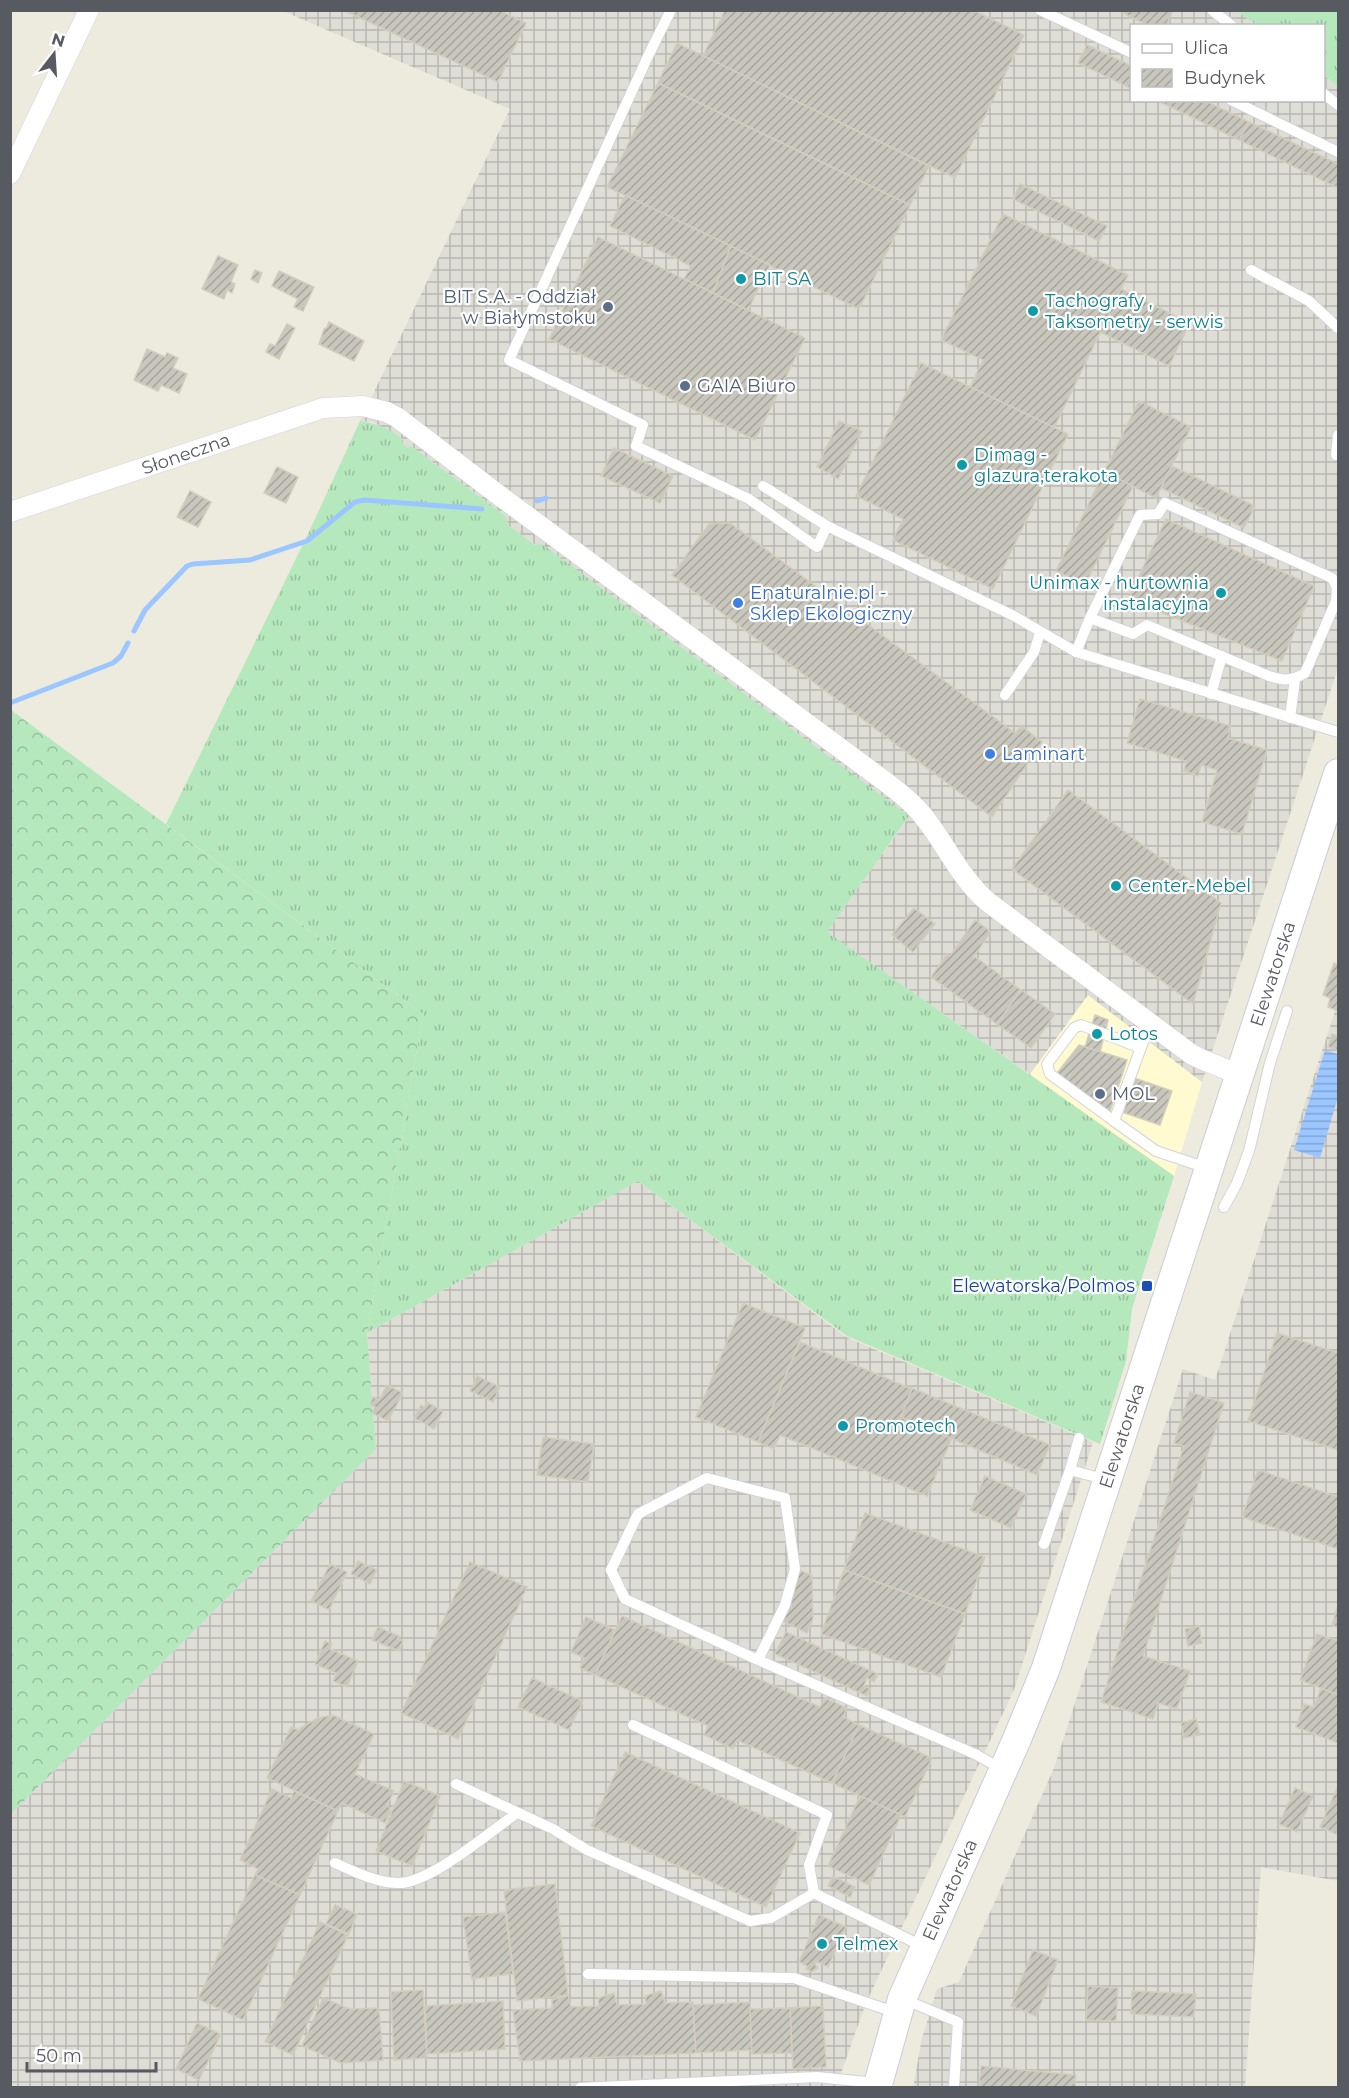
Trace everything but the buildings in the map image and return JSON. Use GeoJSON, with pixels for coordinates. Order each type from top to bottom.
{"type":"FeatureCollection","features":[{"type":"Feature","properties":{"kind":"street"},"geometry":{"type":"LineString","coordinates":[[10,174],[89,10]]}},
{"type":"Feature","properties":{"kind":"street","name":"Słoneczna"},"geometry":{"type":"LineString","coordinates":[[10,512],[323,408],[363,406],[387,412],[409,425],[496,493],[883,780],[917,809],[964,877],[980,895],[1201,1059],[1240,1075]]}},
{"type":"Feature","properties":{"kind":"street","name":"Elewatorska"},"geometry":{"type":"LineString","coordinates":[[877,2085],[899,2006],[1046,1668],[1338,773]]}},
{"type":"Feature","properties":{"kind":"lane"},"geometry":{"type":"LineString","coordinates":[[671,10],[509,360],[644,425],[636,446],[749,499],[817,547],[827,526]]}},
{"type":"Feature","properties":{"kind":"lane"},"geometry":{"type":"LineString","coordinates":[[1040,10],[1130,53]]}},
{"type":"Feature","properties":{"kind":"lane"},"geometry":{"type":"LineString","coordinates":[[1212,10],[1230,24]]}},
{"type":"Feature","properties":{"kind":"lane"},"geometry":{"type":"LineString","coordinates":[[1325,95],[1338,105]]}},
{"type":"Feature","properties":{"kind":"lane"},"geometry":{"type":"LineString","coordinates":[[1235,102],[1338,152]]}},
{"type":"Feature","properties":{"kind":"lane"},"geometry":{"type":"LineString","coordinates":[[1251,270],[1309,301],[1338,328]]}},
{"type":"Feature","properties":{"kind":"lane"},"geometry":{"type":"LineString","coordinates":[[1336,455],[1338,435]]}},
{"type":"Feature","properties":{"kind":"lane"},"geometry":{"type":"LineString","coordinates":[[763,486],[827,526],[1014,616],[1076,652],[1338,732]]}},
{"type":"Feature","properties":{"kind":"lane"},"geometry":{"type":"LineString","coordinates":[[1076,652],[1090,618],[1140,515],[1158,514],[1166,503],[1332,578],[1337,588],[1335,612],[1305,673],[1295,680],[1281,680],[1147,625],[1133,634],[1090,618]]}},
{"type":"Feature","properties":{"kind":"lane"},"geometry":{"type":"LineString","coordinates":[[1005,695],[1034,652],[1040,633]]}},
{"type":"Feature","properties":{"kind":"lane"},"geometry":{"type":"LineString","coordinates":[[1211,694],[1222,656]]}},
{"type":"Feature","properties":{"kind":"lane"},"geometry":{"type":"LineString","coordinates":[[1290,718],[1295,680]]}},
{"type":"Feature","properties":{"kind":"lane"},"geometry":{"type":"LineString","coordinates":[[1224,1207],[1237,1183],[1249,1151],[1270,1063],[1287,1011]]}},
{"type":"Feature","properties":{"kind":"lane"},"geometry":{"type":"LineString","coordinates":[[1114,1121],[1140,1048],[1152,1024]]}},
{"type":"Feature","properties":{"kind":"lane"},"geometry":{"type":"LineString","coordinates":[[1140,1048],[1082,1025],[1074,1028],[1047,1064],[1050,1074],[1156,1151],[1210,1169]]}},
{"type":"Feature","properties":{"kind":"lane"},"geometry":{"type":"LineString","coordinates":[[1044,1544],[1079,1438]]}},
{"type":"Feature","properties":{"kind":"lane"},"geometry":{"type":"LineString","coordinates":[[1070,1470],[1108,1480]]}},
{"type":"Feature","properties":{"kind":"lane"},"geometry":{"type":"LineString","coordinates":[[759,1660],[785,1605],[795,1569],[785,1498],[707,1478],[638,1514],[610,1570],[625,1599],[759,1660],[975,1755],[1004,1769]]}},
{"type":"Feature","properties":{"kind":"lane"},"geometry":{"type":"LineString","coordinates":[[633,1725],[827,1815],[809,1865],[814,1893]]}},
{"type":"Feature","properties":{"kind":"lane"},"geometry":{"type":"LineString","coordinates":[[456,1784],[553,1829],[587,1850],[750,1921],[771,1918],[814,1893]]}},
{"type":"Feature","properties":{"kind":"lane"},"geometry":{"type":"LineString","coordinates":[[335,1863],[378,1881],[400,1883],[428,1876],[517,1813]]}},
{"type":"Feature","properties":{"kind":"lane"},"geometry":{"type":"LineString","coordinates":[[814,1893],[924,1947]]}},
{"type":"Feature","properties":{"kind":"lane"},"geometry":{"type":"LineString","coordinates":[[588,1974],[794,1978],[958,2022],[954,2088]]}},
{"type":"Feature","properties":{"kind":"lane"},"geometry":{"type":"LineString","coordinates":[[580,2088],[818,2077],[877,2085]]}},
{"type":"Feature","properties":{"kind":"shaded area"},"geometry":{"type":"Polygon","coordinates":[[[283,11],[1237,11],[1256,24],[1130,24],[1130,102],[1325,102],[1325,76],[1338,87],[1338,668],[1202,1082],[1088,995],[1030,1074],[826,932],[909,817],[508,525],[506,516],[411,446],[408,448],[401,442],[403,439],[373,422],[360,421],[510,109],[283,11]]]}},
{"type":"Feature","properties":{"kind":"shaded area"},"geometry":{"type":"Polygon","coordinates":[[[1088,995],[1202,1082],[1174,1176],[1030,1074],[1088,995]]]}},
{"type":"Feature","properties":{"kind":"shaded area"},"geometry":{"type":"Polygon","coordinates":[[[1338,1002],[1338,1881],[1261,1867],[1245,2087],[913,2088],[922,2038],[937,1989],[959,1982],[1054,1768],[1183,1369],[1215,1380],[1338,1002]]]}},
{"type":"Feature","properties":{"kind":"shaded area"},"geometry":{"type":"Polygon","coordinates":[[[638,1181],[846,1337],[1093,1442],[1014,1690],[866,2003],[836,2087],[11,2088],[11,1814],[376,1449],[367,1333],[638,1181]]]}},
{"type":"Feature","properties":{"kind":"green space"},"geometry":{"type":"Polygon","coordinates":[[[1237,11],[1338,11],[1338,87],[1325,76],[1325,24],[1256,24],[1237,11]]]}},
{"type":"Feature","properties":{"kind":"green space"},"geometry":{"type":"Polygon","coordinates":[[[360,421],[383,427],[403,439],[401,442],[408,448],[411,446],[506,516],[508,525],[535,545],[542,544],[909,816],[827,932],[1174,1176],[1132,1309],[1126,1361],[1100,1444],[847,1336],[638,1181],[367,1333],[423,1014],[166,824],[308,534],[360,421]]]}},
{"type":"Feature","properties":{"kind":"green space"},"geometry":{"type":"Polygon","coordinates":[[[11,710],[423,1014],[367,1333],[376,1449],[11,1814],[11,710]]]}},
{"type":"Feature","properties":{"kind":"water"},"geometry":{"type":"Polygon","coordinates":[[[1325,1050],[1338,1054],[1338,1097],[1320,1158],[1294,1150],[1325,1050]]]}},
{"type":"Feature","properties":{"kind":"waterway"},"geometry":{"type":"LineString","coordinates":[[537,501],[546,498]]}},
{"type":"Feature","properties":{"kind":"waterway"},"geometry":{"type":"LineString","coordinates":[[134,631],[145,610],[187,566],[250,560],[307,541],[355,502],[364,500],[482,509]]}},
{"type":"Feature","properties":{"kind":"waterway"},"geometry":{"type":"LineString","coordinates":[[10,703],[113,663],[121,656],[128,643]]}},
{"type":"Feature","properties":{"kind":"place","name":"BIT SA"},"geometry":{"type":"Point","coordinates":[741,279]}},
{"type":"Feature","properties":{"kind":"place","name":"BIT S.A. - Oddział w Białymstoku"},"geometry":{"type":"Point","coordinates":[608,307]}},
{"type":"Feature","properties":{"kind":"place","name":"Tachografy , Taksometry - serwis"},"geometry":{"type":"Point","coordinates":[1033,311]}},
{"type":"Feature","properties":{"kind":"place","name":"GAIA Biuro"},"geometry":{"type":"Point","coordinates":[685,386]}},
{"type":"Feature","properties":{"kind":"place","name":"Dimag - glazura,terakota"},"geometry":{"type":"Point","coordinates":[962,465]}},
{"type":"Feature","properties":{"kind":"place","name":"Unimax - hurtownia instalacyjna"},"geometry":{"type":"Point","coordinates":[1221,593]}},
{"type":"Feature","properties":{"kind":"place","name":"Enaturalnie.pl - Sklep Ekologiczny"},"geometry":{"type":"Point","coordinates":[738,603]}},
{"type":"Feature","properties":{"kind":"place","name":"Laminart"},"geometry":{"type":"Point","coordinates":[990,754]}},
{"type":"Feature","properties":{"kind":"place","name":"Center-Mebel"},"geometry":{"type":"Point","coordinates":[1116,886]}},
{"type":"Feature","properties":{"kind":"place","name":"Lotos"},"geometry":{"type":"Point","coordinates":[1097,1034]}},
{"type":"Feature","properties":{"kind":"place","name":"MOL"},"geometry":{"type":"Point","coordinates":[1100,1094]}},
{"type":"Feature","properties":{"kind":"place","name":"Elewatorska/Polmos"},"geometry":{"type":"Point","coordinates":[1147,1286]}},
{"type":"Feature","properties":{"kind":"place","name":"Promotech"},"geometry":{"type":"Point","coordinates":[843,1426]}},
{"type":"Feature","properties":{"kind":"place","name":"Telmex"},"geometry":{"type":"Point","coordinates":[822,1944]}}]}
